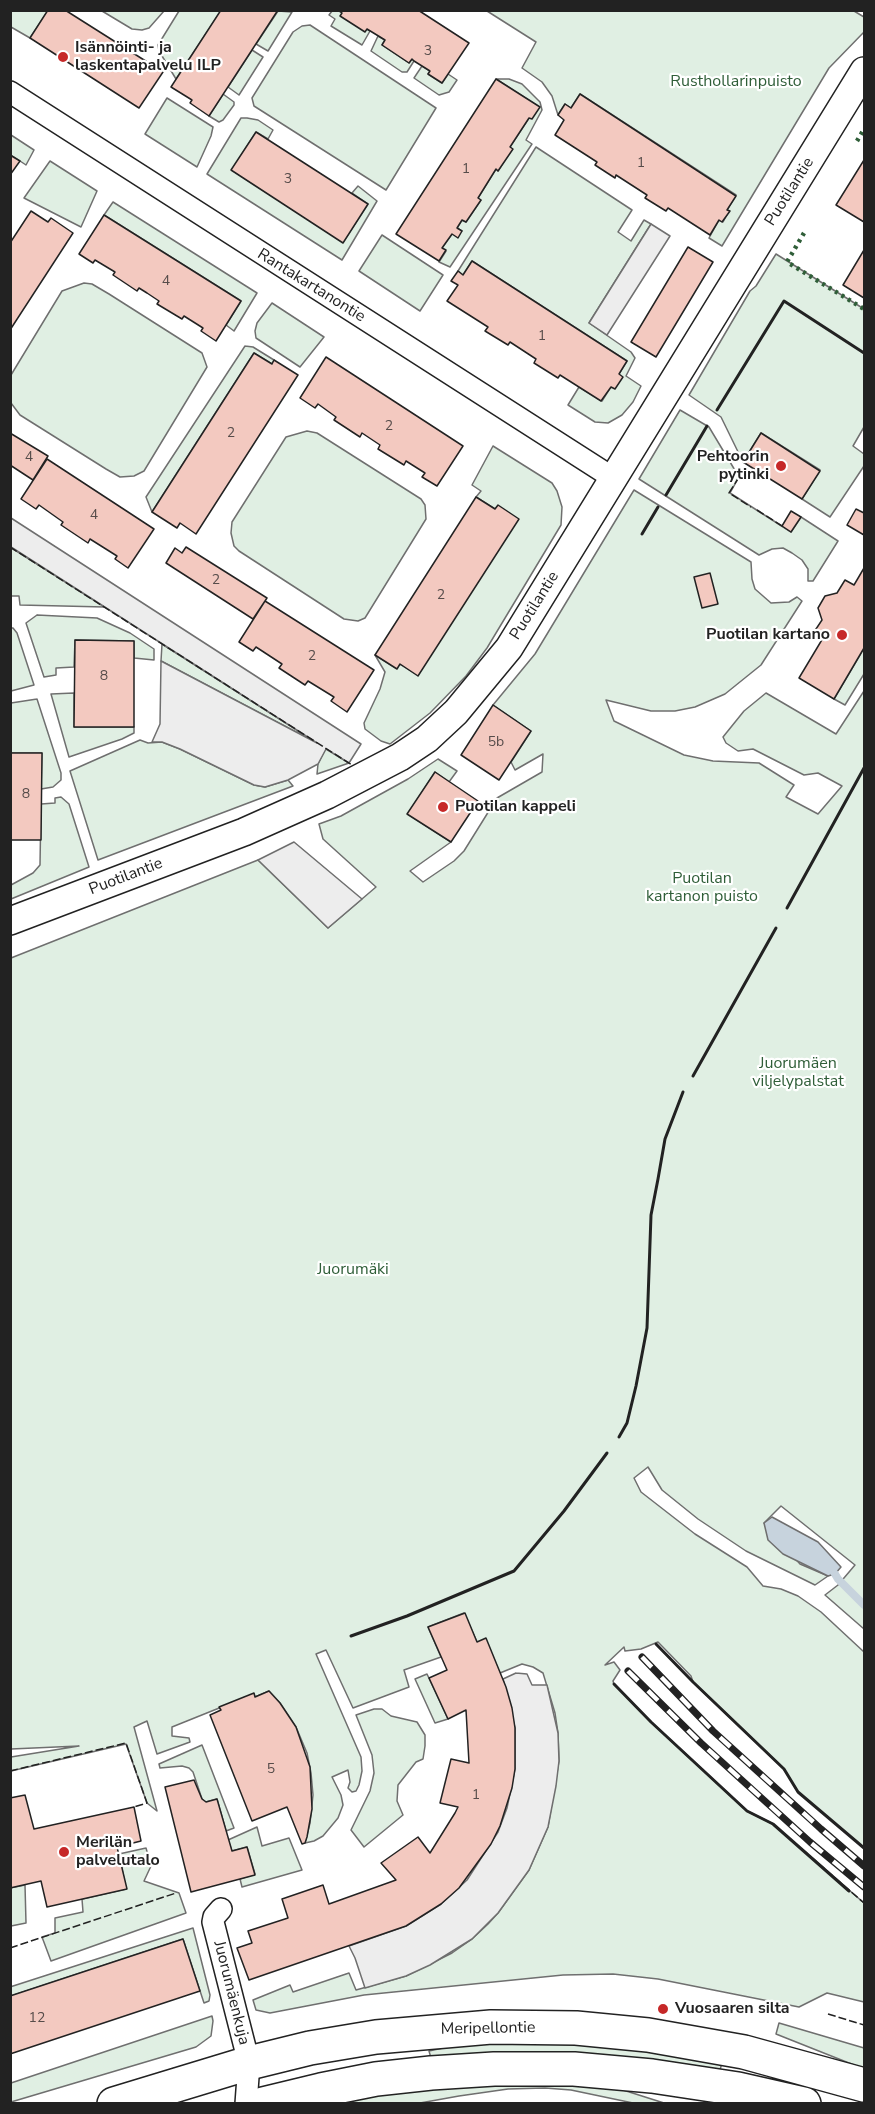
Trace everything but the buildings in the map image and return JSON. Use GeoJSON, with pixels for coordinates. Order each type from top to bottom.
{"type":"FeatureCollection","features":[{"type":"Feature","properties":{"kind":"main road","name":"Meripellontie"},"geometry":{"type":"LineString","coordinates":[[114,2103],[249,2063],[310,2048],[376,2037],[491,2027],[576,2028],[648,2035],[790,2064],[864,2085]]}},
{"type":"Feature","properties":{"kind":"main road"},"geometry":{"type":"LineString","coordinates":[[265,2103],[376,2079],[494,2069],[551,2069],[652,2076],[738,2089],[804,2103]]}},
{"type":"Feature","properties":{"kind":"street","name":"Puotilantie"},"geometry":{"type":"LineString","coordinates":[[10,921],[243,832],[327,795],[400,757],[427,739],[456,712],[509,648],[864,71]]}},
{"type":"Feature","properties":{"kind":"street","name":"Rantakartanontie"},"geometry":{"type":"LineString","coordinates":[[10,92],[613,478]]}},
{"type":"Feature","properties":{"kind":"street","name":"Juorumäenkuja"},"geometry":{"type":"LineString","coordinates":[[217,1916],[249,2063],[265,2103]]}},
{"type":"Feature","properties":{"kind":"green space"},"geometry":{"type":"Polygon","coordinates":[[[11,11],[48,11],[30,38],[11,27],[11,11]]]}},
{"type":"Feature","properties":{"kind":"green space"},"geometry":{"type":"Polygon","coordinates":[[[102,11],[164,11],[149,28],[142,30],[132,29],[102,11]]]}},
{"type":"Feature","properties":{"kind":"green space"},"geometry":{"type":"Polygon","coordinates":[[[179,11],[221,11],[176,79],[159,51],[158,45],[179,11]]]}},
{"type":"Feature","properties":{"kind":"green space"},"geometry":{"type":"Polygon","coordinates":[[[278,11],[292,12],[268,51],[256,44],[278,11]]]}},
{"type":"Feature","properties":{"kind":"green space"},"geometry":{"type":"Polygon","coordinates":[[[332,11],[339,11],[370,31],[362,45],[331,26],[335,19],[329,15],[332,11]]]}},
{"type":"Feature","properties":{"kind":"green space","name":"Rusthollarinpuisto"},"geometry":{"type":"Polygon","coordinates":[[[487,11],[854,11],[864,17],[864,32],[829,68],[722,246],[709,238],[719,220],[723,222],[736,195],[580,94],[571,108],[565,104],[558,115],[552,96],[542,82],[522,68],[536,42],[487,11]]]}},
{"type":"Feature","properties":{"kind":"green space"},"geometry":{"type":"Polygon","coordinates":[[[310,25],[436,108],[386,190],[254,106],[252,98],[293,32],[302,26],[310,25]]]}},
{"type":"Feature","properties":{"kind":"green space"},"geometry":{"type":"Polygon","coordinates":[[[378,36],[385,40],[382,45],[409,63],[412,59],[414,61],[407,72],[402,72],[371,51],[378,36]]]}},
{"type":"Feature","properties":{"kind":"green space"},"geometry":{"type":"Polygon","coordinates":[[[252,50],[263,57],[239,95],[228,87],[252,50]]]}},
{"type":"Feature","properties":{"kind":"green space"},"geometry":{"type":"Polygon","coordinates":[[[422,66],[430,71],[428,74],[442,83],[448,74],[457,80],[449,92],[439,95],[414,78],[422,66]]]}},
{"type":"Feature","properties":{"kind":"green space"},"geometry":{"type":"Polygon","coordinates":[[[496,79],[509,79],[522,84],[540,102],[542,110],[526,140],[532,144],[450,267],[439,262],[446,251],[442,248],[452,234],[462,231],[457,228],[462,220],[466,222],[481,200],[478,198],[496,169],[498,171],[512,149],[510,147],[539,107],[496,79]]]}},
{"type":"Feature","properties":{"kind":"green space"},"geometry":{"type":"Polygon","coordinates":[[[223,94],[234,102],[234,105],[219,122],[209,116],[223,94]]]}},
{"type":"Feature","properties":{"kind":"green space"},"geometry":{"type":"Polygon","coordinates":[[[167,98],[213,127],[197,167],[145,134],[167,98]]]}},
{"type":"Feature","properties":{"kind":"green space"},"geometry":{"type":"Polygon","coordinates":[[[241,118],[258,120],[273,130],[268,139],[256,132],[232,170],[343,242],[368,204],[352,193],[358,186],[377,201],[342,260],[207,174],[241,118]]]}},
{"type":"Feature","properties":{"kind":"green space"},"geometry":{"type":"Polygon","coordinates":[[[11,135],[34,150],[26,165],[11,155],[11,135]]]}},
{"type":"Feature","properties":{"kind":"green space"},"geometry":{"type":"Polygon","coordinates":[[[536,147],[632,210],[618,232],[631,241],[644,220],[651,224],[589,323],[631,352],[635,358],[626,376],[641,386],[633,402],[622,415],[608,423],[595,422],[568,405],[579,387],[602,401],[627,361],[472,261],[463,275],[458,271],[536,147]]]}},
{"type":"Feature","properties":{"kind":"green space"},"geometry":{"type":"Polygon","coordinates":[[[50,161],[97,191],[81,227],[24,198],[50,161]]]}},
{"type":"Feature","properties":{"kind":"green space"},"geometry":{"type":"Polygon","coordinates":[[[113,202],[257,293],[234,331],[226,325],[241,301],[104,215],[113,202]]]}},
{"type":"Feature","properties":{"kind":"green space"},"geometry":{"type":"Polygon","coordinates":[[[382,235],[443,275],[420,311],[359,271],[382,235]]]}},
{"type":"Feature","properties":{"kind":"green space"},"geometry":{"type":"Polygon","coordinates":[[[776,254],[864,309],[864,427],[853,446],[864,454],[864,466],[830,517],[802,499],[820,470],[761,433],[743,462],[721,417],[689,395],[750,291],[756,286],[776,254]]]}},
{"type":"Feature","properties":{"kind":"green space"},"geometry":{"type":"Polygon","coordinates":[[[84,283],[92,284],[109,294],[202,353],[207,367],[144,471],[134,476],[120,477],[106,469],[20,415],[11,403],[11,375],[62,291],[84,283]]]}},
{"type":"Feature","properties":{"kind":"green space"},"geometry":{"type":"Polygon","coordinates":[[[272,303],[324,337],[300,367],[256,338],[257,323],[272,303]]]}},
{"type":"Feature","properties":{"kind":"green space"},"geometry":{"type":"Polygon","coordinates":[[[245,346],[253,347],[274,360],[272,364],[254,353],[152,512],[146,497],[245,346]]]}},
{"type":"Feature","properties":{"kind":"green space"},"geometry":{"type":"Polygon","coordinates":[[[680,410],[709,427],[739,477],[730,493],[791,532],[801,517],[838,541],[813,581],[808,581],[808,569],[802,560],[792,553],[783,548],[772,549],[759,555],[639,479],[680,410]]]}},
{"type":"Feature","properties":{"kind":"green space"},"geometry":{"type":"Polygon","coordinates":[[[307,431],[317,433],[421,499],[425,505],[426,519],[365,618],[358,621],[344,619],[234,546],[231,533],[232,522],[286,437],[307,431]]]}},
{"type":"Feature","properties":{"kind":"green space"},"geometry":{"type":"Polygon","coordinates":[[[493,446],[552,483],[562,507],[561,525],[487,648],[466,676],[430,713],[390,744],[381,741],[365,729],[364,723],[380,689],[385,672],[375,655],[396,668],[400,664],[418,675],[498,506],[495,509],[476,497],[481,491],[472,485],[493,446]]]}},
{"type":"Feature","properties":{"kind":"green space","name":"Juorumäki"},"geometry":{"type":"Polygon","coordinates":[[[634,490],[751,562],[755,589],[771,603],[789,602],[797,597],[802,601],[761,665],[725,694],[695,707],[675,711],[651,711],[606,700],[614,721],[684,755],[713,761],[759,763],[794,785],[786,797],[818,814],[842,786],[818,773],[804,775],[753,749],[738,751],[726,743],[723,737],[744,711],[766,693],[836,734],[864,691],[864,1629],[825,1595],[838,1585],[855,1565],[781,1506],[764,1523],[800,1564],[828,1576],[815,1585],[746,1551],[698,1519],[662,1490],[648,1467],[634,1478],[641,1492],[695,1534],[747,1567],[763,1586],[781,1589],[798,1596],[821,1612],[864,1652],[864,1848],[798,1792],[784,1769],[693,1682],[691,1676],[658,1642],[641,1649],[625,1651],[624,1647],[605,1665],[614,1662],[620,1670],[613,1681],[614,1684],[651,1722],[747,1811],[773,1824],[864,1903],[864,2002],[827,1993],[799,2007],[658,1979],[613,1974],[563,1975],[364,1995],[270,2013],[256,2010],[253,2000],[290,1985],[293,1992],[349,1973],[356,1990],[406,1976],[452,1953],[488,1924],[529,1870],[548,1827],[559,1761],[555,1713],[543,1673],[522,1664],[500,1673],[477,1642],[464,1613],[428,1627],[441,1657],[404,1670],[409,1687],[353,1708],[326,1650],[316,1654],[361,1757],[362,1771],[359,1785],[356,1791],[352,1792],[348,1788],[350,1782],[348,1770],[332,1777],[343,1805],[338,1818],[323,1836],[314,1841],[305,1843],[313,1795],[307,1753],[296,1727],[269,1691],[255,1697],[254,1694],[172,1727],[172,1736],[189,1738],[190,1742],[157,1754],[147,1721],[134,1727],[157,1811],[147,1803],[126,1744],[11,1771],[11,1757],[79,1746],[11,1749],[11,958],[258,860],[328,928],[376,887],[323,839],[319,824],[341,816],[408,779],[438,759],[457,771],[449,782],[435,772],[408,814],[451,842],[410,871],[423,882],[454,861],[464,851],[497,798],[542,772],[543,754],[515,770],[511,762],[531,731],[493,705],[535,654],[634,490]]]}},
{"type":"Feature","properties":{"kind":"green space"},"geometry":{"type":"Polygon","coordinates":[[[10,547],[105,607],[20,605],[19,596],[11,596],[10,547]]]}},
{"type":"Feature","properties":{"kind":"green space"},"geometry":{"type":"Polygon","coordinates":[[[37,615],[97,618],[130,633],[154,649],[154,660],[134,658],[134,641],[75,640],[74,667],[56,668],[56,675],[44,677],[26,623],[37,615]]]}},
{"type":"Feature","properties":{"kind":"green space"},"geometry":{"type":"Polygon","coordinates":[[[11,628],[17,633],[34,685],[11,691],[11,628]]]}},
{"type":"Feature","properties":{"kind":"green space"},"geometry":{"type":"Polygon","coordinates":[[[162,644],[323,746],[161,661],[162,644]]]}},
{"type":"Feature","properties":{"kind":"green space"},"geometry":{"type":"Polygon","coordinates":[[[864,648],[864,674],[845,705],[834,699],[864,648]]]}},
{"type":"Feature","properties":{"kind":"green space"},"geometry":{"type":"Polygon","coordinates":[[[74,693],[74,727],[134,727],[134,733],[69,757],[51,694],[74,693]]]}},
{"type":"Feature","properties":{"kind":"green space"},"geometry":{"type":"Polygon","coordinates":[[[37,699],[61,773],[61,780],[53,787],[41,789],[42,753],[11,753],[11,703],[37,699]]]}},
{"type":"Feature","properties":{"kind":"green space"},"geometry":{"type":"Polygon","coordinates":[[[140,740],[148,743],[162,742],[180,749],[254,785],[265,787],[288,780],[293,786],[98,860],[70,771],[140,740]]]}},
{"type":"Feature","properties":{"kind":"green space"},"geometry":{"type":"Polygon","coordinates":[[[326,748],[349,763],[317,774],[318,764],[326,748]]]}},
{"type":"Feature","properties":{"kind":"green space"},"geometry":{"type":"Polygon","coordinates":[[[61,797],[69,804],[89,867],[11,899],[11,885],[33,873],[40,865],[41,804],[55,803],[55,798],[61,797]]]}},
{"type":"Feature","properties":{"kind":"green space"},"geometry":{"type":"Polygon","coordinates":[[[427,1674],[448,1719],[435,1723],[415,1679],[427,1674]]]}},
{"type":"Feature","properties":{"kind":"green space"},"geometry":{"type":"Polygon","coordinates":[[[382,1709],[391,1716],[417,1722],[425,1735],[425,1746],[423,1759],[416,1762],[398,1785],[397,1801],[403,1815],[364,1847],[351,1830],[370,1791],[374,1773],[372,1755],[356,1715],[382,1709]]]}},
{"type":"Feature","properties":{"kind":"green space"},"geometry":{"type":"Polygon","coordinates":[[[202,1745],[234,1828],[226,1831],[217,1799],[206,1802],[202,1799],[193,1772],[189,1768],[182,1766],[160,1768],[159,1764],[202,1745]]]}},
{"type":"Feature","properties":{"kind":"green space"},"geometry":{"type":"Polygon","coordinates":[[[257,1827],[262,1846],[289,1838],[302,1870],[242,1887],[240,1879],[255,1874],[247,1847],[232,1851],[228,1840],[257,1827]]]}},
{"type":"Feature","properties":{"kind":"green space"},"geometry":{"type":"Polygon","coordinates":[[[146,1848],[151,1866],[144,1881],[179,1893],[186,1913],[51,1961],[42,1937],[55,1933],[55,1918],[83,1912],[82,1899],[126,1889],[119,1854],[146,1848]]]}},
{"type":"Feature","properties":{"kind":"green space"},"geometry":{"type":"Polygon","coordinates":[[[25,1885],[26,1923],[11,1926],[10,1888],[25,1885]]]}},
{"type":"Feature","properties":{"kind":"green space"},"geometry":{"type":"Polygon","coordinates":[[[193,1928],[210,1995],[209,2001],[204,2003],[183,1939],[11,1996],[10,1987],[193,1928]]]}},
{"type":"Feature","properties":{"kind":"green space"},"geometry":{"type":"Polygon","coordinates":[[[212,2016],[211,2036],[196,2047],[11,2102],[11,2083],[212,2016]]]}},
{"type":"Feature","properties":{"kind":"green space"},"geometry":{"type":"Polygon","coordinates":[[[779,2023],[864,2048],[864,2069],[776,2034],[779,2023]]]}},
{"type":"Feature","properties":{"kind":"green space"},"geometry":{"type":"Polygon","coordinates":[[[535,2039],[723,2059],[720,2070],[431,2058],[429,2051],[480,2040],[535,2039]]]}},
{"type":"Feature","properties":{"kind":"green space"},"geometry":{"type":"Polygon","coordinates":[[[534,2080],[623,2090],[664,2103],[633,2103],[571,2090],[545,2088],[508,2089],[420,2103],[336,2104],[371,2094],[534,2080]]]}},
{"type":"Feature","properties":{"kind":"shaded area"},"geometry":{"type":"Polygon","coordinates":[[[651,224],[670,236],[607,335],[589,323],[651,224]]]}},
{"type":"Feature","properties":{"kind":"shaded area"},"geometry":{"type":"Polygon","coordinates":[[[11,518],[361,744],[349,763],[326,749],[318,764],[288,780],[265,787],[254,785],[180,749],[162,742],[152,742],[160,724],[161,661],[317,743],[11,547],[11,518]]]}},
{"type":"Feature","properties":{"kind":"shaded area"},"geometry":{"type":"Polygon","coordinates":[[[294,842],[362,899],[328,928],[258,860],[294,842]]]}},
{"type":"Feature","properties":{"kind":"shaded area"},"geometry":{"type":"Polygon","coordinates":[[[772,1517],[818,1542],[841,1567],[835,1574],[828,1576],[783,1554],[768,1540],[764,1523],[772,1517]]]}},
{"type":"Feature","properties":{"kind":"shaded area"},"geometry":{"type":"Polygon","coordinates":[[[516,1673],[527,1674],[532,1685],[547,1685],[558,1733],[559,1761],[548,1827],[529,1870],[498,1913],[472,1939],[430,1965],[406,1976],[365,1988],[349,1946],[406,1926],[441,1904],[467,1880],[498,1832],[507,1808],[515,1769],[515,1728],[503,1679],[516,1673]]]}},
{"type":"Feature","properties":{"kind":"waterway"},"geometry":{"type":"LineString","coordinates":[[835,1574],[864,1605]]}},
{"type":"Feature","properties":{"kind":"railway"},"geometry":{"type":"LineString","coordinates":[[642,1657],[713,1731],[864,1866]]}},
{"type":"Feature","properties":{"kind":"railway"},"geometry":{"type":"LineString","coordinates":[[628,1671],[701,1743],[810,1842],[864,1887]]}},
{"type":"Feature","properties":{"kind":"hedge"},"geometry":{"type":"LineString","coordinates":[[857,141],[864,129]]}},
{"type":"Feature","properties":{"kind":"hedge"},"geometry":{"type":"LineString","coordinates":[[804,233],[787,262],[864,309]]}},
{"type":"Feature","properties":{"kind":"fence"},"geometry":{"type":"LineString","coordinates":[[739,477],[729,493],[751,507]]}},
{"type":"Feature","properties":{"kind":"fence"},"geometry":{"type":"LineString","coordinates":[[757,510],[782,526]]}},
{"type":"Feature","properties":{"kind":"fence"},"geometry":{"type":"LineString","coordinates":[[10,547],[352,765]]}},
{"type":"Feature","properties":{"kind":"fence"},"geometry":{"type":"LineString","coordinates":[[693,1682],[784,1769],[798,1792],[864,1848]]}},
{"type":"Feature","properties":{"kind":"fence"},"geometry":{"type":"LineString","coordinates":[[651,1722],[747,1811],[773,1824],[864,1903]]}},
{"type":"Feature","properties":{"kind":"fence"},"geometry":{"type":"LineString","coordinates":[[10,1771],[126,1743],[147,1803],[134,1807]]}},
{"type":"Feature","properties":{"kind":"fence"},"geometry":{"type":"LineString","coordinates":[[10,1948],[176,1893]]}},
{"type":"Feature","properties":{"kind":"fence"},"geometry":{"type":"LineString","coordinates":[[828,2014],[864,2025]]}},
{"type":"Feature","properties":{"kind":"wall"},"geometry":{"type":"LineString","coordinates":[[717,410],[784,301],[864,353]]}},
{"type":"Feature","properties":{"kind":"wall"},"geometry":{"type":"LineString","coordinates":[[666,495],[707,426]]}},
{"type":"Feature","properties":{"kind":"wall"},"geometry":{"type":"LineString","coordinates":[[642,534],[658,507]]}},
{"type":"Feature","properties":{"kind":"wall"},"geometry":{"type":"LineString","coordinates":[[787,908],[864,768]]}},
{"type":"Feature","properties":{"kind":"wall"},"geometry":{"type":"LineString","coordinates":[[693,1076],[776,928]]}},
{"type":"Feature","properties":{"kind":"wall"},"geometry":{"type":"LineString","coordinates":[[619,1437],[627,1423],[647,1328],[651,1215],[665,1139],[683,1092]]}},
{"type":"Feature","properties":{"kind":"wall"},"geometry":{"type":"LineString","coordinates":[[351,1636],[407,1616],[514,1571],[564,1511],[607,1453]]}},
{"type":"Feature","properties":{"kind":"wall"},"geometry":{"type":"LineString","coordinates":[[656,1644],[784,1769],[798,1792],[864,1848]]}},
{"type":"Feature","properties":{"kind":"wall"},"geometry":{"type":"LineString","coordinates":[[614,1684],[651,1722],[747,1811],[773,1824],[849,1891]]}},
{"type":"Feature","properties":{"kind":"place","name":"Isännöinti- ja laskentapalvelu ILP"},"geometry":{"type":"Point","coordinates":[63,57]}},
{"type":"Feature","properties":{"kind":"place","name":"Pehtoorin pytinki"},"geometry":{"type":"Point","coordinates":[781,466]}},
{"type":"Feature","properties":{"kind":"place","name":"Puotilan kartano"},"geometry":{"type":"Point","coordinates":[842,635]}},
{"type":"Feature","properties":{"kind":"place","name":"Puotilan kappeli"},"geometry":{"type":"Point","coordinates":[443,807]}},
{"type":"Feature","properties":{"kind":"place","name":"Merilän palvelutalo"},"geometry":{"type":"Point","coordinates":[64,1852]}},
{"type":"Feature","properties":{"kind":"place","name":"Vuosaaren silta"},"geometry":{"type":"Point","coordinates":[663,2009]}},
{"type":"Feature","properties":{"kind":"park label","name":"Puotilan kartanon puisto"},"geometry":{"type":"Point","coordinates":[702,888]}},
{"type":"Feature","properties":{"kind":"park label","name":"Juorumäen viljelypalstat"},"geometry":{"type":"Point","coordinates":[798,1073]}}]}
